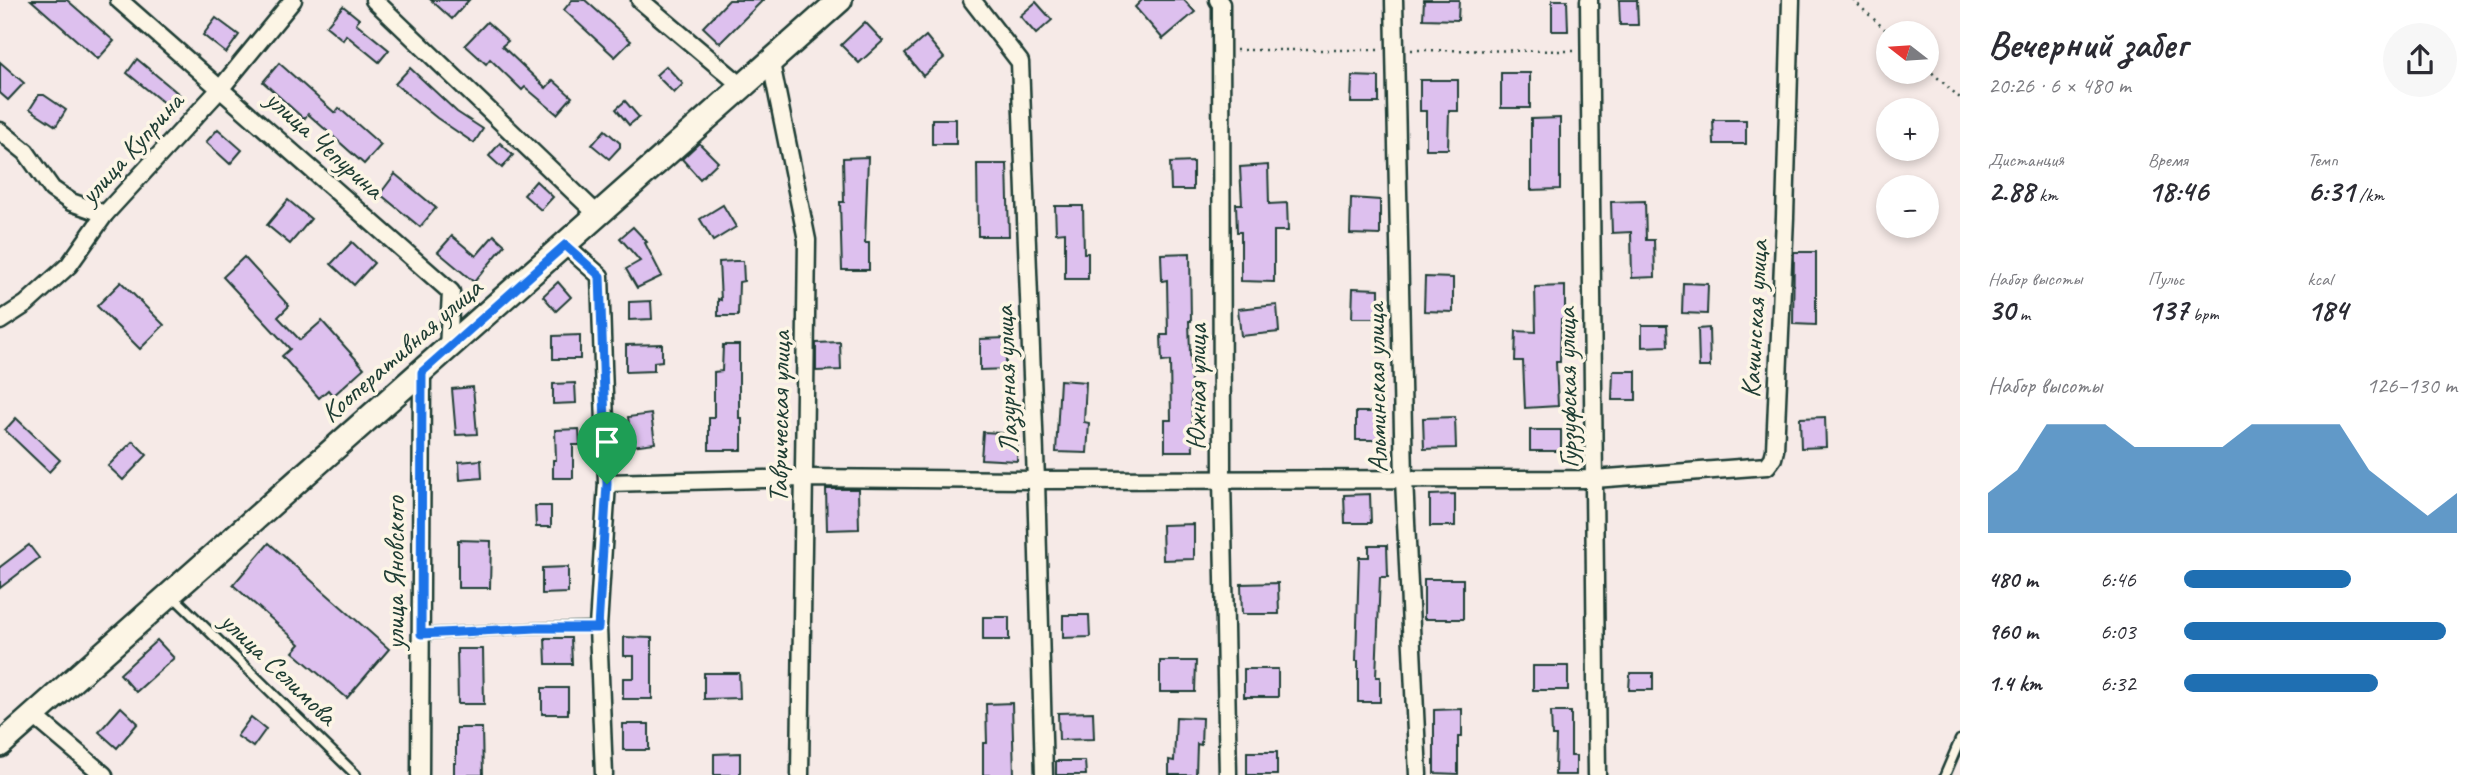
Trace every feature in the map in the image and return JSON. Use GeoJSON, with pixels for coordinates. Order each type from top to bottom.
{"type":"FeatureCollection","features":[{"type":"Feature","properties":{"kind":"street","name":"улица Чепурина"},"geometry":{"type":"LineString","coordinates":[[119,0],[452,292],[447,349]]}},
{"type":"Feature","properties":{"kind":"street","name":"улица Куприна"},"geometry":{"type":"LineString","coordinates":[[0,321],[26,304],[69,265],[105,214],[221,88],[293,0]]}},
{"type":"Feature","properties":{"kind":"street"},"geometry":{"type":"LineString","coordinates":[[374,0],[598,215]]}},
{"type":"Feature","properties":{"kind":"street"},"geometry":{"type":"LineString","coordinates":[[640,0],[743,87]]}},
{"type":"Feature","properties":{"kind":"street","name":"Кооперативная улица"},"geometry":{"type":"LineString","coordinates":[[0,744],[841,0]]}},
{"type":"Feature","properties":{"kind":"street","name":"Лазурная улица"},"geometry":{"type":"LineString","coordinates":[[972,0],[1020,62],[1044,775]]}},
{"type":"Feature","properties":{"kind":"street","name":"Южная улица"},"geometry":{"type":"LineString","coordinates":[[1218,0],[1221,4],[1222,480],[1228,775]]}},
{"type":"Feature","properties":{"kind":"street","name":"Альминская улица"},"geometry":{"type":"LineString","coordinates":[[1394,0],[1404,479],[1418,775]]}},
{"type":"Feature","properties":{"kind":"street","name":"Гурзуфская улица"},"geometry":{"type":"LineString","coordinates":[[1589,0],[1598,775]]}},
{"type":"Feature","properties":{"kind":"street","name":"Качинская улица"},"geometry":{"type":"LineString","coordinates":[[607,484],[804,478],[1036,481],[1594,479],[1767,466],[1773,458],[1785,217],[1791,0]]}},
{"type":"Feature","properties":{"kind":"street","name":"Таврическая улица"},"geometry":{"type":"LineString","coordinates":[[771,63],[807,240],[800,775]]}},
{"type":"Feature","properties":{"kind":"street"},"geometry":{"type":"LineString","coordinates":[[0,131],[26,152],[52,189],[71,202],[105,214]]}},
{"type":"Feature","properties":{"kind":"street"},"geometry":{"type":"LineString","coordinates":[[565,245],[600,276],[607,484],[598,628],[604,775]]}},
{"type":"Feature","properties":{"kind":"street","name":"улица Яновского"},"geometry":{"type":"LineString","coordinates":[[420,775],[422,372]]}},
{"type":"Feature","properties":{"kind":"street"},"geometry":{"type":"LineString","coordinates":[[33,715],[104,775]]}},
{"type":"Feature","properties":{"kind":"lane","name":"улица Селимова"},"geometry":{"type":"LineString","coordinates":[[171,593],[356,775]]}},
{"type":"Feature","properties":{"kind":"lane"},"geometry":{"type":"LineString","coordinates":[[421,634],[536,628],[598,628]]}},
{"type":"Feature","properties":{"kind":"lane"},"geometry":{"type":"LineString","coordinates":[[1945,775],[1960,740]]}},
{"type":"Feature","properties":{"kind":"path"},"geometry":{"type":"LineString","coordinates":[[1853,0],[1876,21]]}},
{"type":"Feature","properties":{"kind":"path"},"geometry":{"type":"LineString","coordinates":[[1939,79],[1960,98]]}},
{"type":"Feature","properties":{"kind":"building"},"geometry":{"type":"Polygon","coordinates":[[[31,0],[67,0],[114,41],[98,59],[31,0]]]}},
{"type":"Feature","properties":{"kind":"building"},"geometry":{"type":"Polygon","coordinates":[[[431,0],[469,0],[452,19],[431,0]]]}},
{"type":"Feature","properties":{"kind":"building"},"geometry":{"type":"Polygon","coordinates":[[[572,0],[585,0],[631,41],[615,57],[564,10],[572,0]]]}},
{"type":"Feature","properties":{"kind":"building"},"geometry":{"type":"Polygon","coordinates":[[[729,0],[763,0],[720,43],[703,27],[729,0]]]}},
{"type":"Feature","properties":{"kind":"building"},"geometry":{"type":"Polygon","coordinates":[[[1142,0],[1184,0],[1195,12],[1163,39],[1135,7],[1142,0]]]}},
{"type":"Feature","properties":{"kind":"building"},"geometry":{"type":"Polygon","coordinates":[[[1424,0],[1459,0],[1458,20],[1423,19],[1424,0]]]}},
{"type":"Feature","properties":{"kind":"building"},"geometry":{"type":"Polygon","coordinates":[[[1552,0],[1567,0],[1568,31],[1552,31],[1552,0]]]}},
{"type":"Feature","properties":{"kind":"building"},"geometry":{"type":"Polygon","coordinates":[[[1619,0],[1637,0],[1638,25],[1620,25],[1619,0]]]}},
{"type":"Feature","properties":{"kind":"building"},"geometry":{"type":"Polygon","coordinates":[[[1036,2],[1052,20],[1036,34],[1020,16],[1036,2]]]}},
{"type":"Feature","properties":{"kind":"building"},"geometry":{"type":"Polygon","coordinates":[[[343,6],[359,19],[356,23],[389,50],[379,62],[346,35],[343,40],[326,26],[343,6]]]}},
{"type":"Feature","properties":{"kind":"building"},"geometry":{"type":"Polygon","coordinates":[[[216,18],[239,35],[226,53],[203,35],[216,18]]]}},
{"type":"Feature","properties":{"kind":"building"},"geometry":{"type":"Polygon","coordinates":[[[487,22],[508,41],[502,46],[546,88],[553,80],[572,97],[557,114],[525,87],[522,90],[490,59],[486,64],[465,45],[487,22]]]}},
{"type":"Feature","properties":{"kind":"building"},"geometry":{"type":"Polygon","coordinates":[[[865,22],[883,41],[859,63],[841,45],[865,22]]]}},
{"type":"Feature","properties":{"kind":"building"},"geometry":{"type":"Polygon","coordinates":[[[926,36],[944,58],[923,76],[905,54],[926,36]]]}},
{"type":"Feature","properties":{"kind":"building"},"geometry":{"type":"Polygon","coordinates":[[[137,59],[180,95],[170,108],[127,73],[137,59]]]}},
{"type":"Feature","properties":{"kind":"building"},"geometry":{"type":"Polygon","coordinates":[[[0,62],[24,83],[8,100],[0,93],[0,62]]]}},
{"type":"Feature","properties":{"kind":"building"},"geometry":{"type":"Polygon","coordinates":[[[279,63],[335,113],[339,108],[381,145],[364,164],[308,114],[304,119],[263,82],[279,63]]]}},
{"type":"Feature","properties":{"kind":"building"},"geometry":{"type":"Polygon","coordinates":[[[666,66],[683,84],[674,93],[656,75],[666,66]]]}},
{"type":"Feature","properties":{"kind":"building"},"geometry":{"type":"Polygon","coordinates":[[[410,68],[457,112],[483,129],[474,143],[437,118],[395,84],[410,68]]]}},
{"type":"Feature","properties":{"kind":"building"},"geometry":{"type":"Polygon","coordinates":[[[1501,73],[1530,73],[1530,108],[1501,108],[1501,73]]]}},
{"type":"Feature","properties":{"kind":"building"},"geometry":{"type":"Polygon","coordinates":[[[1352,76],[1379,77],[1379,103],[1351,103],[1352,76]]]}},
{"type":"Feature","properties":{"kind":"building"},"geometry":{"type":"Polygon","coordinates":[[[1420,80],[1458,80],[1458,111],[1449,111],[1448,149],[1426,149],[1426,111],[1420,111],[1420,80]]]}},
{"type":"Feature","properties":{"kind":"building"},"geometry":{"type":"Polygon","coordinates":[[[39,95],[44,95],[66,110],[56,126],[30,109],[39,95]]]}},
{"type":"Feature","properties":{"kind":"building"},"geometry":{"type":"Polygon","coordinates":[[[625,101],[639,117],[629,125],[616,109],[625,101]]]}},
{"type":"Feature","properties":{"kind":"building"},"geometry":{"type":"Polygon","coordinates":[[[1560,118],[1560,189],[1531,190],[1531,119],[1560,118]]]}},
{"type":"Feature","properties":{"kind":"building"},"geometry":{"type":"Polygon","coordinates":[[[932,119],[956,119],[956,144],[932,144],[932,119]]]}},
{"type":"Feature","properties":{"kind":"building"},"geometry":{"type":"Polygon","coordinates":[[[1713,120],[1746,120],[1746,144],[1714,144],[1713,120]]]}},
{"type":"Feature","properties":{"kind":"building"},"geometry":{"type":"Polygon","coordinates":[[[218,129],[242,150],[230,164],[206,142],[218,129]]]}},
{"type":"Feature","properties":{"kind":"building"},"geometry":{"type":"Polygon","coordinates":[[[605,130],[620,143],[620,147],[609,159],[592,145],[605,130]]]}},
{"type":"Feature","properties":{"kind":"building"},"geometry":{"type":"Polygon","coordinates":[[[500,143],[513,155],[502,168],[489,156],[500,143]]]}},
{"type":"Feature","properties":{"kind":"building"},"geometry":{"type":"Polygon","coordinates":[[[699,143],[718,162],[700,179],[682,159],[699,143]]]}},
{"type":"Feature","properties":{"kind":"building"},"geometry":{"type":"Polygon","coordinates":[[[868,157],[865,243],[869,243],[869,270],[842,270],[840,202],[844,202],[843,158],[868,157]]]}},
{"type":"Feature","properties":{"kind":"building"},"geometry":{"type":"Polygon","coordinates":[[[1193,162],[1193,190],[1171,190],[1170,163],[1193,162]]]}},
{"type":"Feature","properties":{"kind":"building"},"geometry":{"type":"Polygon","coordinates":[[[977,164],[1007,164],[1009,236],[978,236],[977,164]]]}},
{"type":"Feature","properties":{"kind":"building"},"geometry":{"type":"Polygon","coordinates":[[[1268,165],[1269,204],[1287,203],[1288,231],[1274,231],[1274,282],[1241,281],[1241,232],[1237,232],[1236,204],[1242,204],[1240,167],[1268,165]]]}},
{"type":"Feature","properties":{"kind":"building"},"geometry":{"type":"Polygon","coordinates":[[[395,174],[436,208],[420,227],[380,194],[395,174]]]}},
{"type":"Feature","properties":{"kind":"building"},"geometry":{"type":"Polygon","coordinates":[[[536,181],[553,197],[541,210],[524,195],[536,181]]]}},
{"type":"Feature","properties":{"kind":"building"},"geometry":{"type":"Polygon","coordinates":[[[1351,198],[1380,200],[1380,235],[1350,234],[1351,198]]]}},
{"type":"Feature","properties":{"kind":"building"},"geometry":{"type":"Polygon","coordinates":[[[288,200],[311,219],[290,244],[267,225],[288,200]]]}},
{"type":"Feature","properties":{"kind":"building"},"geometry":{"type":"Polygon","coordinates":[[[1645,201],[1646,240],[1654,240],[1655,277],[1632,278],[1631,232],[1612,233],[1611,202],[1645,201]]]}},
{"type":"Feature","properties":{"kind":"building"},"geometry":{"type":"Polygon","coordinates":[[[723,205],[736,227],[713,241],[700,219],[723,205]]]}},
{"type":"Feature","properties":{"kind":"building"},"geometry":{"type":"Polygon","coordinates":[[[1055,206],[1083,206],[1084,253],[1088,253],[1088,279],[1065,279],[1065,232],[1056,233],[1055,206]]]}},
{"type":"Feature","properties":{"kind":"building"},"geometry":{"type":"Polygon","coordinates":[[[633,227],[647,242],[645,243],[662,276],[637,288],[626,269],[640,261],[620,238],[633,227]]]}},
{"type":"Feature","properties":{"kind":"building"},"geometry":{"type":"Polygon","coordinates":[[[494,235],[505,245],[474,282],[438,252],[452,236],[476,256],[494,235]]]}},
{"type":"Feature","properties":{"kind":"building"},"geometry":{"type":"Polygon","coordinates":[[[352,242],[374,263],[354,285],[331,264],[352,242]]]}},
{"type":"Feature","properties":{"kind":"building"},"geometry":{"type":"Polygon","coordinates":[[[1794,252],[1816,252],[1816,325],[1793,324],[1794,252]]]}},
{"type":"Feature","properties":{"kind":"building"},"geometry":{"type":"Polygon","coordinates":[[[1190,253],[1193,451],[1165,451],[1165,420],[1171,420],[1170,361],[1162,362],[1161,335],[1168,335],[1167,280],[1162,281],[1161,254],[1190,253]]]}},
{"type":"Feature","properties":{"kind":"building"},"geometry":{"type":"Polygon","coordinates":[[[244,257],[289,306],[278,317],[300,340],[322,321],[364,368],[333,396],[328,390],[319,398],[282,356],[290,349],[223,277],[244,257]]]}},
{"type":"Feature","properties":{"kind":"building"},"geometry":{"type":"Polygon","coordinates":[[[743,261],[744,281],[739,282],[738,316],[718,316],[718,299],[721,300],[719,262],[743,261]]]}},
{"type":"Feature","properties":{"kind":"building"},"geometry":{"type":"Polygon","coordinates":[[[1425,277],[1453,278],[1453,312],[1424,311],[1425,277]]]}},
{"type":"Feature","properties":{"kind":"building"},"geometry":{"type":"Polygon","coordinates":[[[121,282],[164,325],[140,349],[97,306],[121,282]]]}},
{"type":"Feature","properties":{"kind":"building"},"geometry":{"type":"Polygon","coordinates":[[[558,282],[571,297],[556,311],[543,296],[558,282]]]}},
{"type":"Feature","properties":{"kind":"building"},"geometry":{"type":"Polygon","coordinates":[[[1683,283],[1708,284],[1707,314],[1682,313],[1683,283]]]}},
{"type":"Feature","properties":{"kind":"building"},"geometry":{"type":"Polygon","coordinates":[[[1565,286],[1565,319],[1561,319],[1560,362],[1556,362],[1558,406],[1525,408],[1523,361],[1515,361],[1516,331],[1536,332],[1535,287],[1565,286]]]}},
{"type":"Feature","properties":{"kind":"building"},"geometry":{"type":"Polygon","coordinates":[[[1353,288],[1379,289],[1379,318],[1352,318],[1353,288]]]}},
{"type":"Feature","properties":{"kind":"building"},"geometry":{"type":"Polygon","coordinates":[[[651,301],[652,319],[629,320],[629,302],[651,301]]]}},
{"type":"Feature","properties":{"kind":"building"},"geometry":{"type":"Polygon","coordinates":[[[1277,305],[1279,332],[1241,336],[1238,309],[1277,305]]]}},
{"type":"Feature","properties":{"kind":"building"},"geometry":{"type":"Polygon","coordinates":[[[1642,325],[1667,325],[1668,346],[1642,347],[1642,325]]]}},
{"type":"Feature","properties":{"kind":"building"},"geometry":{"type":"Polygon","coordinates":[[[1709,328],[1710,367],[1699,367],[1698,329],[1709,328]]]}},
{"type":"Feature","properties":{"kind":"building"},"geometry":{"type":"Polygon","coordinates":[[[580,335],[580,359],[553,359],[553,336],[580,335]]]}},
{"type":"Feature","properties":{"kind":"building"},"geometry":{"type":"Polygon","coordinates":[[[1006,338],[1006,369],[980,370],[980,339],[1006,338]]]}},
{"type":"Feature","properties":{"kind":"building"},"geometry":{"type":"Polygon","coordinates":[[[840,342],[841,370],[816,371],[816,343],[840,342]]]}},
{"type":"Feature","properties":{"kind":"building"},"geometry":{"type":"Polygon","coordinates":[[[662,344],[662,361],[654,362],[654,371],[626,372],[626,345],[662,344]]]}},
{"type":"Feature","properties":{"kind":"building"},"geometry":{"type":"Polygon","coordinates":[[[723,345],[739,345],[742,450],[709,450],[709,418],[714,418],[714,372],[722,371],[723,345]]]}},
{"type":"Feature","properties":{"kind":"building"},"geometry":{"type":"Polygon","coordinates":[[[1613,371],[1636,371],[1636,400],[1612,400],[1613,371]]]}},
{"type":"Feature","properties":{"kind":"building"},"geometry":{"type":"Polygon","coordinates":[[[1060,380],[1086,382],[1084,422],[1089,423],[1087,453],[1056,452],[1060,380]]]}},
{"type":"Feature","properties":{"kind":"building"},"geometry":{"type":"Polygon","coordinates":[[[575,383],[576,403],[553,404],[553,384],[575,383]]]}},
{"type":"Feature","properties":{"kind":"building"},"geometry":{"type":"Polygon","coordinates":[[[473,387],[477,434],[456,435],[452,389],[473,387]]]}},
{"type":"Feature","properties":{"kind":"building"},"geometry":{"type":"Polygon","coordinates":[[[1356,412],[1384,412],[1384,440],[1356,440],[1356,412]]]}},
{"type":"Feature","properties":{"kind":"building"},"geometry":{"type":"Polygon","coordinates":[[[651,414],[655,443],[632,446],[628,417],[651,414]]]}},
{"type":"Feature","properties":{"kind":"building"},"geometry":{"type":"Polygon","coordinates":[[[1455,417],[1456,448],[1424,449],[1423,418],[1455,417]]]}},
{"type":"Feature","properties":{"kind":"building"},"geometry":{"type":"Polygon","coordinates":[[[1825,417],[1826,447],[1801,448],[1800,418],[1825,417]]]}},
{"type":"Feature","properties":{"kind":"building"},"geometry":{"type":"Polygon","coordinates":[[[16,418],[60,460],[49,472],[5,430],[16,418]]]}},
{"type":"Feature","properties":{"kind":"building"},"geometry":{"type":"Polygon","coordinates":[[[579,429],[580,445],[573,445],[573,478],[553,478],[553,460],[556,460],[555,430],[579,429]]]}},
{"type":"Feature","properties":{"kind":"building"},"geometry":{"type":"Polygon","coordinates":[[[1530,430],[1561,430],[1561,451],[1530,451],[1530,430]]]}},
{"type":"Feature","properties":{"kind":"building"},"geometry":{"type":"Polygon","coordinates":[[[983,432],[1018,434],[1017,461],[981,459],[983,432]]]}},
{"type":"Feature","properties":{"kind":"building"},"geometry":{"type":"Polygon","coordinates":[[[133,441],[147,455],[123,480],[108,466],[133,441]]]}},
{"type":"Feature","properties":{"kind":"building"},"geometry":{"type":"Polygon","coordinates":[[[481,460],[482,478],[460,480],[459,462],[481,460]]]}},
{"type":"Feature","properties":{"kind":"building"},"geometry":{"type":"Polygon","coordinates":[[[826,489],[858,489],[859,529],[827,530],[826,489]]]}},
{"type":"Feature","properties":{"kind":"building"},"geometry":{"type":"Polygon","coordinates":[[[1370,494],[1371,523],[1345,523],[1344,495],[1370,494]]]}},
{"type":"Feature","properties":{"kind":"building"},"geometry":{"type":"Polygon","coordinates":[[[1455,494],[1455,526],[1430,526],[1430,495],[1455,494]]]}},
{"type":"Feature","properties":{"kind":"building"},"geometry":{"type":"Polygon","coordinates":[[[535,506],[551,506],[551,527],[536,527],[535,506]]]}},
{"type":"Feature","properties":{"kind":"building"},"geometry":{"type":"Polygon","coordinates":[[[1194,524],[1194,559],[1163,560],[1162,525],[1194,524]]]}},
{"type":"Feature","properties":{"kind":"building"},"geometry":{"type":"Polygon","coordinates":[[[458,540],[491,541],[490,588],[458,588],[458,540]]]}},
{"type":"Feature","properties":{"kind":"building"},"geometry":{"type":"Polygon","coordinates":[[[269,543],[389,649],[347,698],[293,652],[300,644],[233,585],[269,543]]]}},
{"type":"Feature","properties":{"kind":"building"},"geometry":{"type":"Polygon","coordinates":[[[29,545],[39,558],[0,588],[0,567],[29,545]]]}},
{"type":"Feature","properties":{"kind":"building"},"geometry":{"type":"Polygon","coordinates":[[[1369,545],[1387,545],[1388,577],[1380,577],[1376,677],[1380,677],[1380,702],[1358,702],[1356,661],[1359,557],[1369,557],[1369,545]]]}},
{"type":"Feature","properties":{"kind":"building"},"geometry":{"type":"Polygon","coordinates":[[[568,567],[568,593],[542,594],[542,568],[568,567]]]}},
{"type":"Feature","properties":{"kind":"building"},"geometry":{"type":"Polygon","coordinates":[[[1424,579],[1463,579],[1463,619],[1424,619],[1424,579]]]}},
{"type":"Feature","properties":{"kind":"building"},"geometry":{"type":"Polygon","coordinates":[[[1278,583],[1279,614],[1242,614],[1241,584],[1278,583]]]}},
{"type":"Feature","properties":{"kind":"building"},"geometry":{"type":"Polygon","coordinates":[[[1063,615],[1089,615],[1090,637],[1063,638],[1063,615]]]}},
{"type":"Feature","properties":{"kind":"building"},"geometry":{"type":"Polygon","coordinates":[[[983,617],[1009,617],[1009,640],[983,640],[983,617]]]}},
{"type":"Feature","properties":{"kind":"building"},"geometry":{"type":"Polygon","coordinates":[[[624,637],[652,638],[652,699],[623,699],[623,678],[634,678],[634,656],[624,656],[624,637]]]}},
{"type":"Feature","properties":{"kind":"building"},"geometry":{"type":"Polygon","coordinates":[[[545,638],[571,638],[572,664],[546,664],[545,638]]]}},
{"type":"Feature","properties":{"kind":"building"},"geometry":{"type":"Polygon","coordinates":[[[157,640],[174,658],[136,692],[120,674],[157,640]]]}},
{"type":"Feature","properties":{"kind":"building"},"geometry":{"type":"Polygon","coordinates":[[[457,649],[483,649],[484,704],[458,704],[457,649]]]}},
{"type":"Feature","properties":{"kind":"building"},"geometry":{"type":"Polygon","coordinates":[[[1160,661],[1196,661],[1195,692],[1160,692],[1160,661]]]}},
{"type":"Feature","properties":{"kind":"building"},"geometry":{"type":"Polygon","coordinates":[[[1533,666],[1568,666],[1568,690],[1533,690],[1533,666]]]}},
{"type":"Feature","properties":{"kind":"building"},"geometry":{"type":"Polygon","coordinates":[[[1244,669],[1278,669],[1278,697],[1244,697],[1244,669]]]}},
{"type":"Feature","properties":{"kind":"building"},"geometry":{"type":"Polygon","coordinates":[[[704,673],[739,673],[740,698],[704,699],[704,673]]]}},
{"type":"Feature","properties":{"kind":"building"},"geometry":{"type":"Polygon","coordinates":[[[1630,673],[1653,673],[1653,690],[1629,690],[1630,673]]]}},
{"type":"Feature","properties":{"kind":"building"},"geometry":{"type":"Polygon","coordinates":[[[542,688],[568,688],[568,714],[542,714],[542,688]]]}},
{"type":"Feature","properties":{"kind":"building"},"geometry":{"type":"Polygon","coordinates":[[[1012,703],[1014,775],[983,775],[983,743],[987,743],[986,704],[1012,703]]]}},
{"type":"Feature","properties":{"kind":"building"},"geometry":{"type":"Polygon","coordinates":[[[121,707],[138,723],[117,748],[99,732],[121,707]]]}},
{"type":"Feature","properties":{"kind":"building"},"geometry":{"type":"Polygon","coordinates":[[[1462,709],[1462,737],[1458,737],[1458,774],[1434,773],[1434,710],[1462,709]]]}},
{"type":"Feature","properties":{"kind":"building"},"geometry":{"type":"Polygon","coordinates":[[[1093,712],[1094,739],[1059,740],[1058,713],[1093,712]]]}},
{"type":"Feature","properties":{"kind":"building"},"geometry":{"type":"Polygon","coordinates":[[[1551,712],[1571,712],[1571,756],[1576,756],[1576,775],[1555,775],[1556,736],[1552,736],[1551,712]]]}},
{"type":"Feature","properties":{"kind":"building"},"geometry":{"type":"Polygon","coordinates":[[[251,717],[266,729],[253,747],[237,736],[251,717]]]}},
{"type":"Feature","properties":{"kind":"building"},"geometry":{"type":"Polygon","coordinates":[[[1176,717],[1202,718],[1201,745],[1197,744],[1196,775],[1169,775],[1169,760],[1174,761],[1176,717]]]}},
{"type":"Feature","properties":{"kind":"building"},"geometry":{"type":"Polygon","coordinates":[[[623,724],[649,724],[649,750],[623,750],[623,724]]]}},
{"type":"Feature","properties":{"kind":"building"},"geometry":{"type":"Polygon","coordinates":[[[456,728],[482,728],[483,775],[454,775],[456,728]]]}},
{"type":"Feature","properties":{"kind":"building"},"geometry":{"type":"Polygon","coordinates":[[[1247,752],[1277,752],[1277,775],[1247,775],[1247,752]]]}},
{"type":"Feature","properties":{"kind":"building"},"geometry":{"type":"Polygon","coordinates":[[[740,753],[740,775],[714,775],[714,754],[740,753]]]}},
{"type":"Feature","properties":{"kind":"building"},"geometry":{"type":"Polygon","coordinates":[[[1056,761],[1085,761],[1086,775],[1056,775],[1056,761]]]}},
{"type":"Feature","properties":{"kind":"route"},"geometry":{"type":"LineString","coordinates":[[565,245],[600,276],[607,484],[598,628],[536,628],[421,634],[422,372],[565,245]]}}]}
